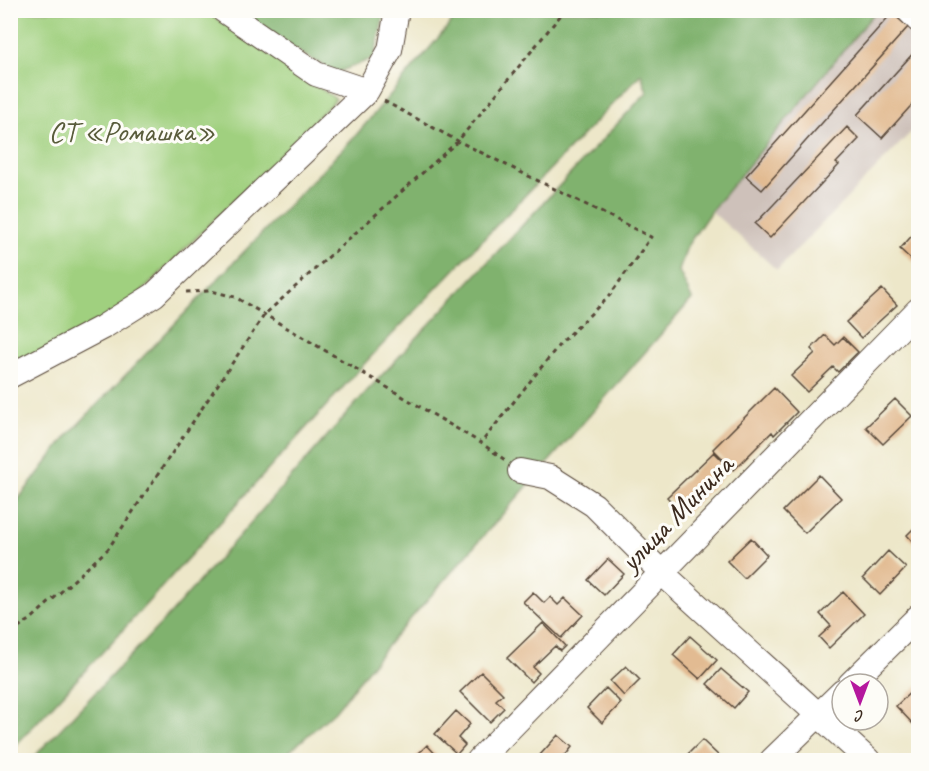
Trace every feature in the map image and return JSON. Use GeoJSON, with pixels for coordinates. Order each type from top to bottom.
{"type":"FeatureCollection","features":[{"type":"Feature","properties":{"kind":"street"},"geometry":{"type":"LineString","coordinates":[[223,10],[316,74],[367,91]]}},
{"type":"Feature","properties":{"kind":"street"},"geometry":{"type":"LineString","coordinates":[[10,376],[103,327],[154,295],[367,91],[390,50],[397,10]]}},
{"type":"Feature","properties":{"kind":"street"},"geometry":{"type":"LineString","coordinates":[[908,10],[918,20]]}},
{"type":"Feature","properties":{"kind":"street","name":"улица Минина"},"geometry":{"type":"LineString","coordinates":[[479,760],[918,310]]}},
{"type":"Feature","properties":{"kind":"street"},"geometry":{"type":"LineString","coordinates":[[520,471],[550,477],[594,505],[662,573],[868,760]]}},
{"type":"Feature","properties":{"kind":"street"},"geometry":{"type":"LineString","coordinates":[[862,672],[918,617]]}},
{"type":"Feature","properties":{"kind":"street"},"geometry":{"type":"LineString","coordinates":[[772,760],[830,704]]}},
{"type":"Feature","properties":{"kind":"path"},"geometry":{"type":"LineString","coordinates":[[10,632],[30,620],[108,549],[265,314],[458,141],[565,10]]}},
{"type":"Feature","properties":{"kind":"path"},"geometry":{"type":"LineString","coordinates":[[367,91],[458,141],[651,237],[610,295],[559,345],[481,443]]}},
{"type":"Feature","properties":{"kind":"path"},"geometry":{"type":"LineString","coordinates":[[154,295],[211,291],[235,297],[481,443],[520,471]]}},
{"type":"Feature","properties":{"kind":"shaded area"},"geometry":{"type":"Polygon","coordinates":[[[876,11],[891,11],[918,33],[918,125],[777,270],[711,211],[876,11]]]}},
{"type":"Feature","properties":{"kind":"green space","name":"СТ «Ромашка»"},"geometry":{"type":"Polygon","coordinates":[[[11,11],[205,11],[336,99],[83,350],[11,379],[11,11]]]}},
{"type":"Feature","properties":{"kind":"green space"},"geometry":{"type":"Polygon","coordinates":[[[227,11],[385,11],[374,58],[336,73],[227,11]]]}},
{"type":"Feature","properties":{"kind":"green space"},"geometry":{"type":"Polygon","coordinates":[[[461,11],[876,11],[711,211],[687,246],[679,271],[692,299],[391,641],[335,711],[280,760],[31,760],[172,612],[366,392],[647,92],[641,74],[366,362],[11,750],[10,510],[67,436],[357,134],[461,11]]]}},
{"type":"Feature","properties":{"kind":"building"},"geometry":{"type":"Polygon","coordinates":[[[892,13],[908,27],[762,190],[746,176],[892,13]]]}},
{"type":"Feature","properties":{"kind":"building"},"geometry":{"type":"Polygon","coordinates":[[[918,48],[918,98],[882,138],[857,115],[918,48]]]}},
{"type":"Feature","properties":{"kind":"building"},"geometry":{"type":"Polygon","coordinates":[[[847,127],[859,139],[836,163],[839,165],[770,238],[755,224],[847,127]]]}},
{"type":"Feature","properties":{"kind":"building"},"geometry":{"type":"Polygon","coordinates":[[[918,229],[918,266],[900,249],[918,229]]]}},
{"type":"Feature","properties":{"kind":"building"},"geometry":{"type":"Polygon","coordinates":[[[882,289],[897,305],[861,338],[846,322],[882,289]]]}},
{"type":"Feature","properties":{"kind":"building"},"geometry":{"type":"Polygon","coordinates":[[[825,335],[835,345],[843,337],[858,352],[838,372],[833,367],[807,392],[791,376],[815,353],[811,349],[825,335]]]}},
{"type":"Feature","properties":{"kind":"building"},"geometry":{"type":"Polygon","coordinates":[[[774,388],[797,412],[774,435],[772,432],[734,470],[713,449],[774,388]]]}},
{"type":"Feature","properties":{"kind":"building"},"geometry":{"type":"Polygon","coordinates":[[[895,399],[912,416],[883,444],[866,427],[895,399]]]}},
{"type":"Feature","properties":{"kind":"building"},"geometry":{"type":"Polygon","coordinates":[[[714,452],[731,469],[684,515],[667,497],[714,452]]]}},
{"type":"Feature","properties":{"kind":"building"},"geometry":{"type":"Polygon","coordinates":[[[819,475],[841,498],[805,533],[783,511],[819,475]]]}},
{"type":"Feature","properties":{"kind":"building"},"geometry":{"type":"Polygon","coordinates":[[[918,524],[918,548],[907,535],[918,524]]]}},
{"type":"Feature","properties":{"kind":"building"},"geometry":{"type":"Polygon","coordinates":[[[751,538],[767,555],[744,578],[727,561],[751,538]]]}},
{"type":"Feature","properties":{"kind":"building"},"geometry":{"type":"Polygon","coordinates":[[[888,551],[906,568],[880,595],[863,578],[888,551]]]}},
{"type":"Feature","properties":{"kind":"building"},"geometry":{"type":"Polygon","coordinates":[[[608,559],[624,574],[604,595],[588,580],[608,559]]]}},
{"type":"Feature","properties":{"kind":"building"},"geometry":{"type":"Polygon","coordinates":[[[533,592],[544,603],[550,597],[558,605],[565,598],[583,615],[561,638],[523,602],[533,592]]]}},
{"type":"Feature","properties":{"kind":"building"},"geometry":{"type":"Polygon","coordinates":[[[843,592],[864,614],[829,648],[819,637],[831,626],[820,614],[843,592]]]}},
{"type":"Feature","properties":{"kind":"building"},"geometry":{"type":"Polygon","coordinates":[[[543,623],[565,646],[560,651],[555,646],[533,667],[539,673],[531,682],[507,658],[543,623]]]}},
{"type":"Feature","properties":{"kind":"building"},"geometry":{"type":"Polygon","coordinates":[[[690,636],[717,660],[700,679],[673,655],[690,636]]]}},
{"type":"Feature","properties":{"kind":"building"},"geometry":{"type":"Polygon","coordinates":[[[626,666],[640,680],[624,696],[610,681],[626,666]]]}},
{"type":"Feature","properties":{"kind":"building"},"geometry":{"type":"Polygon","coordinates":[[[721,669],[748,692],[734,708],[707,684],[721,669]]]}},
{"type":"Feature","properties":{"kind":"building"},"geometry":{"type":"Polygon","coordinates":[[[481,672],[503,694],[496,700],[504,708],[490,722],[460,692],[481,672]]]}},
{"type":"Feature","properties":{"kind":"building"},"geometry":{"type":"Polygon","coordinates":[[[918,685],[918,719],[913,724],[896,706],[918,685]]]}},
{"type":"Feature","properties":{"kind":"building"},"geometry":{"type":"Polygon","coordinates":[[[606,688],[621,703],[602,723],[587,708],[606,688]]]}},
{"type":"Feature","properties":{"kind":"building"},"geometry":{"type":"Polygon","coordinates":[[[456,711],[470,724],[458,738],[465,745],[457,754],[435,734],[456,711]]]}},
{"type":"Feature","properties":{"kind":"building"},"geometry":{"type":"Polygon","coordinates":[[[558,735],[572,747],[565,756],[570,760],[546,760],[540,755],[558,735]]]}},
{"type":"Feature","properties":{"kind":"building"},"geometry":{"type":"Polygon","coordinates":[[[702,740],[721,758],[691,760],[686,756],[702,740]]]}},
{"type":"Feature","properties":{"kind":"building"},"geometry":{"type":"Polygon","coordinates":[[[427,745],[439,760],[412,760],[427,745]]]}}]}
